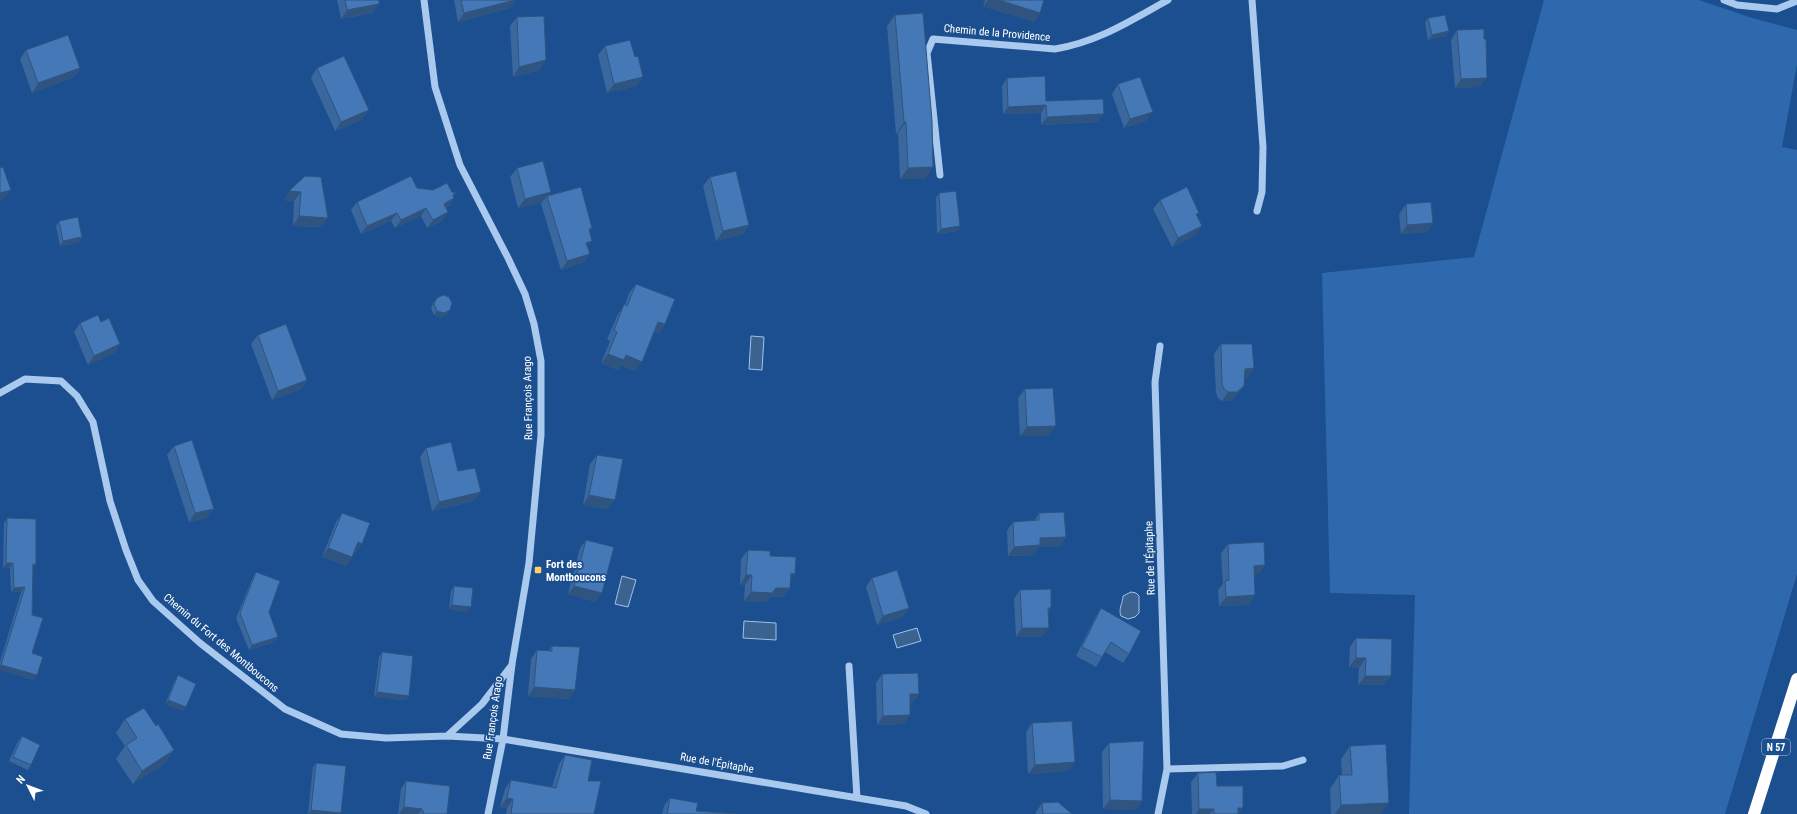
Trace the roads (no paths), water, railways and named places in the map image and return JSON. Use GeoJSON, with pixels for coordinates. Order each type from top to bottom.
{"type":"FeatureCollection","features":[{"type":"Feature","properties":{"kind":"highway","name":"N 57"},"geometry":{"type":"LineString","coordinates":[[1754,814],[1797,679]]}},
{"type":"Feature","properties":{"kind":"street","name":"Rue François Arago"},"geometry":{"type":"LineString","coordinates":[[424,0],[435,86],[460,165],[525,294],[534,324],[541,361],[541,435],[529,563],[512,664],[503,739],[488,814]]}},
{"type":"Feature","properties":{"kind":"street","name":"Chemin de la Providence"},"geometry":{"type":"LineString","coordinates":[[940,174],[927,53],[933,39],[1054,49],[1072,46],[1105,35],[1168,0]]}},
{"type":"Feature","properties":{"kind":"street"},"geometry":{"type":"LineString","coordinates":[[1252,0],[1263,147],[1262,192],[1257,211]]}},
{"type":"Feature","properties":{"kind":"street"},"geometry":{"type":"LineString","coordinates":[[1724,0],[1737,5],[1777,9],[1797,1]]}},
{"type":"Feature","properties":{"kind":"street","name":"Rue de l'Épitaphe"},"geometry":{"type":"LineString","coordinates":[[1158,814],[1167,769],[1155,382],[1160,346]]}},
{"type":"Feature","properties":{"kind":"street","name":"Chemin du Fort des Montboucons"},"geometry":{"type":"LineString","coordinates":[[0,393],[26,378],[61,381],[77,396],[93,422],[110,501],[126,550],[138,580],[153,601],[200,643],[285,709],[341,734],[386,738],[447,736],[503,739]]}},
{"type":"Feature","properties":{"kind":"street"},"geometry":{"type":"LineString","coordinates":[[447,736],[482,704],[512,664]]}},
{"type":"Feature","properties":{"kind":"street"},"geometry":{"type":"LineString","coordinates":[[849,666],[857,798]]}},
{"type":"Feature","properties":{"kind":"street","name":"Rue de l'Épitaphe"},"geometry":{"type":"LineString","coordinates":[[503,739],[906,806],[926,814]]}},
{"type":"Feature","properties":{"kind":"street"},"geometry":{"type":"LineString","coordinates":[[1167,769],[1283,766],[1303,760]]}},
{"type":"Feature","properties":{"kind":"place","name":"Fort des Montboucons"},"geometry":{"type":"Point","coordinates":[538,570]}}]}
